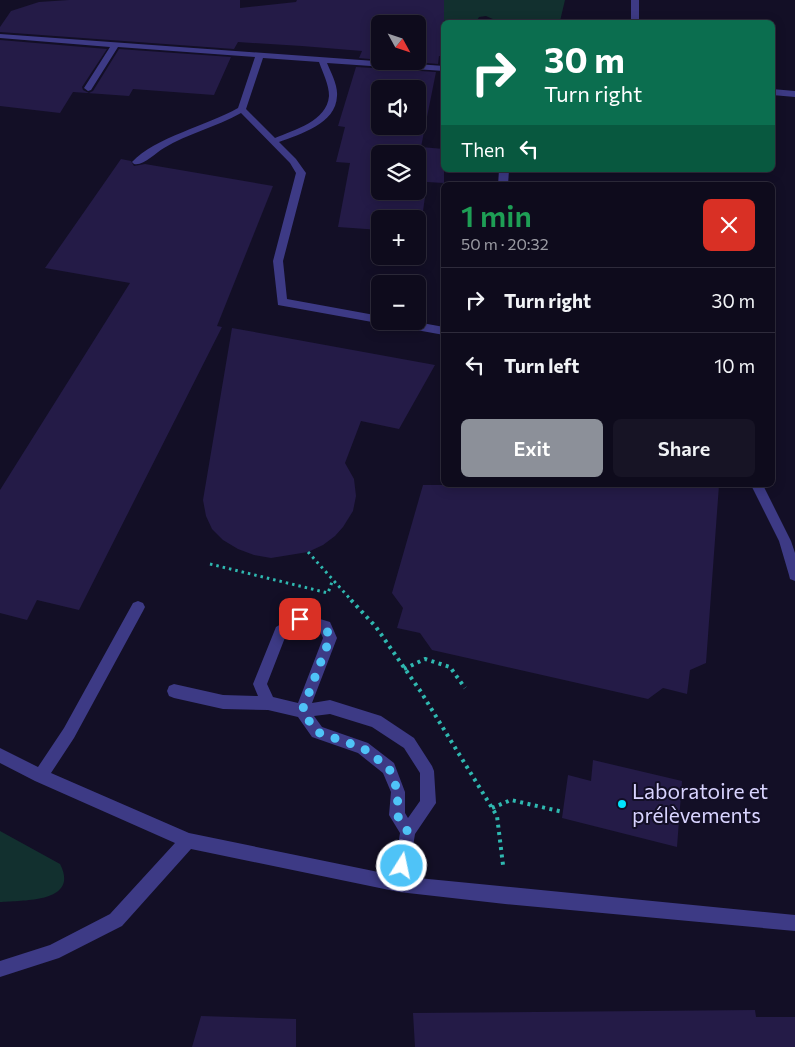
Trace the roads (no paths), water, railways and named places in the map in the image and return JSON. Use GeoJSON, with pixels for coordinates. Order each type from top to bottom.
{"type":"FeatureCollection","features":[{"type":"Feature","properties":{"kind":"street"},"geometry":{"type":"LineString","coordinates":[[635,0],[635,20]]}},
{"type":"Feature","properties":{"kind":"street"},"geometry":{"type":"LineString","coordinates":[[0,36],[441,69]]}},
{"type":"Feature","properties":{"kind":"street"},"geometry":{"type":"LineString","coordinates":[[88,88],[116,44]]}},
{"type":"Feature","properties":{"kind":"street"},"geometry":{"type":"LineString","coordinates":[[137,162],[162,145],[221,121],[242,109],[260,55]]}},
{"type":"Feature","properties":{"kind":"street"},"geometry":{"type":"LineString","coordinates":[[274,141],[309,127],[328,112],[334,98],[322,60]]}},
{"type":"Feature","properties":{"kind":"street"},"geometry":{"type":"LineString","coordinates":[[775,92],[795,94]]}},
{"type":"Feature","properties":{"kind":"street"},"geometry":{"type":"LineString","coordinates":[[242,109],[274,141],[301,173],[278,261],[282,302],[371,318]]}},
{"type":"Feature","properties":{"kind":"street"},"geometry":{"type":"LineString","coordinates":[[426,328],[441,331]]}},
{"type":"Feature","properties":{"kind":"street"},"geometry":{"type":"LineString","coordinates":[[758,487],[785,541],[795,575]]}},
{"type":"Feature","properties":{"kind":"street"},"geometry":{"type":"LineString","coordinates":[[40,776],[69,733],[138,607]]}},
{"type":"Feature","properties":{"kind":"street"},"geometry":{"type":"LineString","coordinates":[[268,703],[260,684],[281,631],[300,619],[325,626],[330,638],[302,711]]}},
{"type":"Feature","properties":{"kind":"street"},"geometry":{"type":"LineString","coordinates":[[174,691],[223,702],[268,703],[302,711],[330,707],[376,722],[409,743],[428,771],[428,803],[408,832],[399,884]]}},
{"type":"Feature","properties":{"kind":"street"},"geometry":{"type":"LineString","coordinates":[[302,711],[317,732],[363,748],[389,768],[398,792],[397,815],[408,832]]}},
{"type":"Feature","properties":{"kind":"street"},"geometry":{"type":"LineString","coordinates":[[0,755],[40,776],[188,841],[399,884],[505,896],[795,923]]}},
{"type":"Feature","properties":{"kind":"street"},"geometry":{"type":"LineString","coordinates":[[0,969],[53,952],[116,920],[188,841]]}},
{"type":"Feature","properties":{"kind":"place","name":"Laboratoire et prélèvements"},"geometry":{"type":"Point","coordinates":[622,804]}}]}
